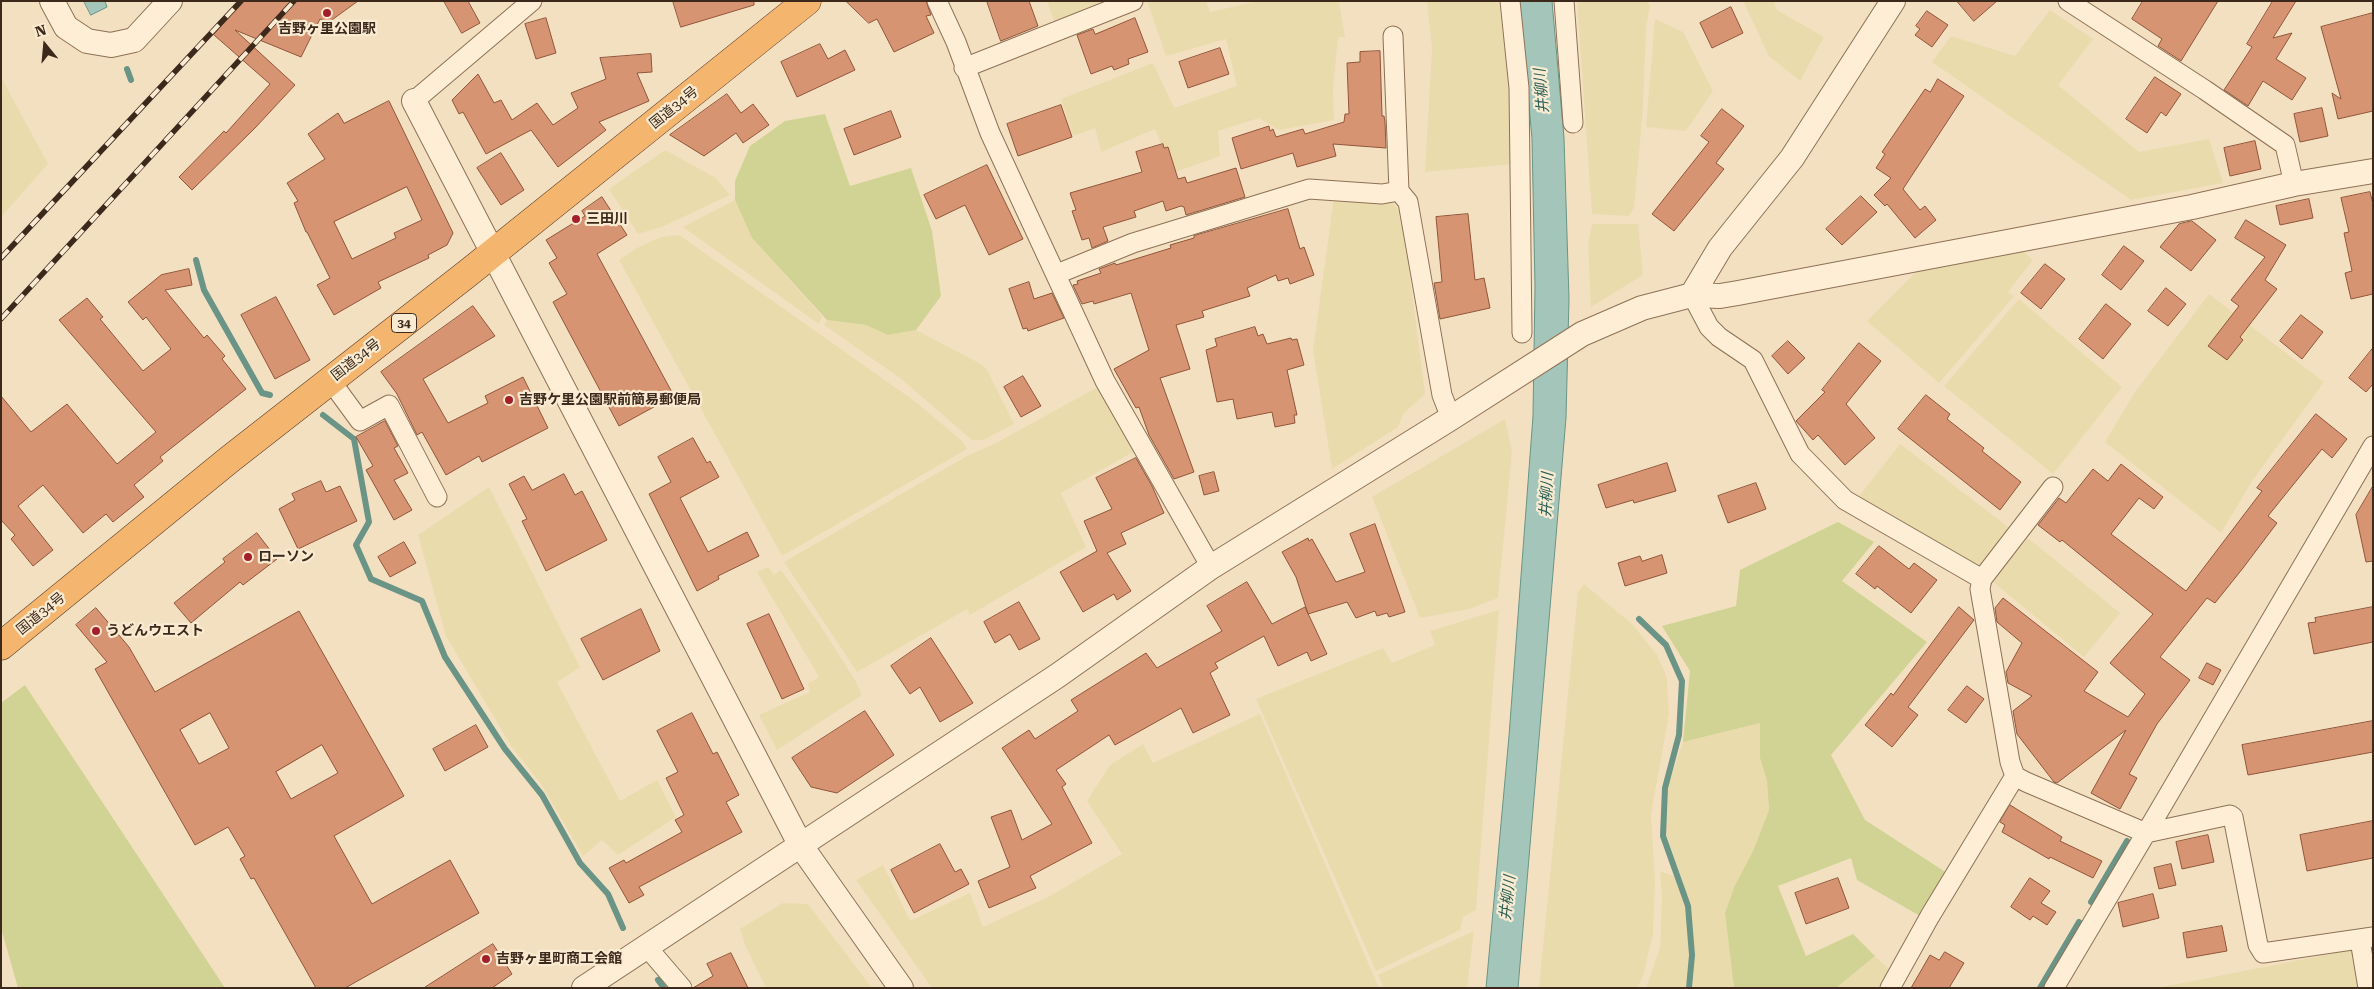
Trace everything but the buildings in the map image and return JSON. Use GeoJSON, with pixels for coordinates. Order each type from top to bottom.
{"type":"FeatureCollection","features":[{"type":"Feature","properties":{"kind":"highway","name":"国道34号"},"geometry":{"type":"LineString","coordinates":[[1,646],[230,459],[492,253],[807,1]]}},
{"type":"Feature","properties":{"kind":"street"},"geometry":{"type":"LineString","coordinates":[[52,1],[66,27],[87,41],[111,45],[134,40],[170,1]]}},
{"type":"Feature","properties":{"kind":"street"},"geometry":{"type":"LineString","coordinates":[[532,1],[414,100],[801,846],[901,988]]}},
{"type":"Feature","properties":{"kind":"street"},"geometry":{"type":"LineString","coordinates":[[937,1],[956,42],[964,68],[990,133],[1105,381],[1210,567]]}},
{"type":"Feature","properties":{"kind":"street"},"geometry":{"type":"LineString","coordinates":[[964,68],[1133,1]]}},
{"type":"Feature","properties":{"kind":"street"},"geometry":{"type":"LineString","coordinates":[[1510,1],[1519,88],[1522,333]]}},
{"type":"Feature","properties":{"kind":"street"},"geometry":{"type":"LineString","coordinates":[[1564,1],[1572,123]]}},
{"type":"Feature","properties":{"kind":"street"},"geometry":{"type":"LineString","coordinates":[[1692,295],[1720,248],[1792,158],[1894,1]]}},
{"type":"Feature","properties":{"kind":"street"},"geometry":{"type":"LineString","coordinates":[[2068,1],[2205,90],[2285,145],[2294,184]]}},
{"type":"Feature","properties":{"kind":"street"},"geometry":{"type":"LineString","coordinates":[[1393,36],[1399,191],[1408,202],[1442,395],[1452,418]]}},
{"type":"Feature","properties":{"kind":"street"},"geometry":{"type":"LineString","coordinates":[[587,987],[646,946],[801,846],[1057,676],[1210,567],[1452,418],[1582,334],[1642,308],[1692,295],[1720,296],[1738,293],[2192,207],[2294,184],[2373,171]]}},
{"type":"Feature","properties":{"kind":"street"},"geometry":{"type":"LineString","coordinates":[[1057,274],[1133,243],[1310,189],[1382,194],[1399,191]]}},
{"type":"Feature","properties":{"kind":"street"},"geometry":{"type":"LineString","coordinates":[[1692,295],[1709,327],[1719,337],[1752,360],[1800,454],[1845,500],[1982,579]]}},
{"type":"Feature","properties":{"kind":"street"},"geometry":{"type":"LineString","coordinates":[[330,380],[360,420],[389,405],[438,497]]}},
{"type":"Feature","properties":{"kind":"street"},"geometry":{"type":"LineString","coordinates":[[2054,988],[2373,446]]}},
{"type":"Feature","properties":{"kind":"street"},"geometry":{"type":"LineString","coordinates":[[2053,488],[1982,579],[1980,588],[2010,762],[2015,776],[2146,833],[2230,815],[2233,817],[2258,944],[2263,953],[2366,938],[2368,988]]}},
{"type":"Feature","properties":{"kind":"street"},"geometry":{"type":"LineString","coordinates":[[1890,988],[1930,916],[2015,776]]}},
{"type":"Feature","properties":{"kind":"street"},"geometry":{"type":"LineString","coordinates":[[646,946],[682,988]]}},
{"type":"Feature","properties":{"kind":"shaded area"},"geometry":{"type":"Polygon","coordinates":[[[1047,1],[1103,1],[1055,23],[1047,1]]]}},
{"type":"Feature","properties":{"kind":"shaded area"},"geometry":{"type":"Polygon","coordinates":[[[1147,1],[1206,1],[1210,12],[1258,1],[1339,1],[1345,37],[1338,37],[1333,89],[1334,120],[1279,130],[1259,118],[1218,131],[1220,156],[1173,173],[1155,129],[1101,152],[1095,128],[1073,136],[1061,99],[1153,63],[1174,108],[1237,86],[1226,39],[1166,56],[1147,1]]]}},
{"type":"Feature","properties":{"kind":"shaded area"},"geometry":{"type":"Polygon","coordinates":[[[1427,1],[1499,1],[1509,83],[1513,164],[1425,172],[1432,49],[1427,1]]]}},
{"type":"Feature","properties":{"kind":"shaded area"},"geometry":{"type":"Polygon","coordinates":[[[1577,1],[1646,1],[1650,5],[1646,29],[1643,109],[1634,208],[1629,216],[1592,214],[1577,1]]]}},
{"type":"Feature","properties":{"kind":"shaded area"},"geometry":{"type":"Polygon","coordinates":[[[1743,1],[1773,1],[1777,10],[1824,37],[1800,81],[1769,56],[1743,1]]]}},
{"type":"Feature","properties":{"kind":"shaded area"},"geometry":{"type":"Polygon","coordinates":[[[2050,10],[2093,39],[2058,85],[2139,152],[2209,139],[2223,183],[2131,200],[1932,62],[1951,36],[2015,56],[2050,10]]]}},
{"type":"Feature","properties":{"kind":"shaded area"},"geometry":{"type":"Polygon","coordinates":[[[1655,19],[1683,32],[1713,91],[1686,131],[1646,127],[1655,19]]]}},
{"type":"Feature","properties":{"kind":"shaded area"},"geometry":{"type":"Polygon","coordinates":[[[1,77],[48,164],[1,217],[1,77]]]}},
{"type":"Feature","properties":{"kind":"shaded area"},"geometry":{"type":"Polygon","coordinates":[[[665,150],[716,178],[730,195],[664,226],[638,234],[609,189],[665,150]]]}},
{"type":"Feature","properties":{"kind":"shaded area"},"geometry":{"type":"Polygon","coordinates":[[[1334,197],[1392,202],[1402,214],[1425,394],[1403,414],[1398,427],[1332,469],[1313,350],[1334,197]]]}},
{"type":"Feature","properties":{"kind":"shaded area"},"geometry":{"type":"Polygon","coordinates":[[[735,200],[752,238],[822,316],[819,324],[683,227],[735,200]]]}},
{"type":"Feature","properties":{"kind":"shaded area"},"geometry":{"type":"Polygon","coordinates":[[[1592,224],[1638,224],[1643,275],[1591,307],[1588,245],[1592,224]]]}},
{"type":"Feature","properties":{"kind":"shaded area"},"geometry":{"type":"Polygon","coordinates":[[[679,235],[916,402],[962,441],[967,449],[782,556],[619,260],[637,248],[661,237],[679,235]]]}},
{"type":"Feature","properties":{"kind":"shaded area"},"geometry":{"type":"Polygon","coordinates":[[[2022,251],[2033,260],[2008,292],[2014,296],[1939,383],[1867,321],[1917,271],[2022,251]]]}},
{"type":"Feature","properties":{"kind":"shaded area"},"geometry":{"type":"Polygon","coordinates":[[[2209,294],[2324,382],[2252,481],[2221,533],[2105,442],[2135,392],[2209,294]]]}},
{"type":"Feature","properties":{"kind":"shaded area"},"geometry":{"type":"Polygon","coordinates":[[[2019,299],[2122,387],[2053,474],[1944,386],[2019,299]]]}},
{"type":"Feature","properties":{"kind":"shaded area"},"geometry":{"type":"Polygon","coordinates":[[[827,320],[866,325],[888,335],[916,330],[979,363],[986,368],[1014,424],[983,440],[972,440],[900,378],[824,325],[827,320]]]}},
{"type":"Feature","properties":{"kind":"shaded area"},"geometry":{"type":"Polygon","coordinates":[[[1098,387],[1133,452],[1061,493],[1086,547],[970,615],[967,609],[857,672],[784,562],[967,456],[996,443],[1098,387]]]}},
{"type":"Feature","properties":{"kind":"shaded area"},"geometry":{"type":"Polygon","coordinates":[[[1505,419],[1512,452],[1498,598],[1469,609],[1420,618],[1372,497],[1505,419]]]}},
{"type":"Feature","properties":{"kind":"shaded area"},"geometry":{"type":"Polygon","coordinates":[[[1900,444],[2012,530],[1979,573],[1856,500],[1900,444]]]}},
{"type":"Feature","properties":{"kind":"shaded area"},"geometry":{"type":"Polygon","coordinates":[[[489,487],[580,667],[557,682],[620,801],[657,780],[676,817],[618,855],[602,840],[583,856],[541,784],[511,746],[446,636],[418,535],[489,487]]]}},
{"type":"Feature","properties":{"kind":"shaded area"},"geometry":{"type":"Polygon","coordinates":[[[2028,538],[2120,613],[2084,657],[1992,581],[2028,538]]]}},
{"type":"Feature","properties":{"kind":"shaded area"},"geometry":{"type":"Polygon","coordinates":[[[768,567],[774,575],[781,570],[820,625],[855,680],[862,695],[777,750],[759,715],[810,692],[808,684],[819,677],[757,572],[768,567]]]}},
{"type":"Feature","properties":{"kind":"shaded area"},"geometry":{"type":"Polygon","coordinates":[[[1584,584],[1632,624],[1657,655],[1667,678],[1669,714],[1651,814],[1655,881],[1653,934],[1643,976],[1637,988],[1539,988],[1578,592],[1584,584]]]}},
{"type":"Feature","properties":{"kind":"shaded area"},"geometry":{"type":"Polygon","coordinates":[[[1499,610],[1476,910],[1463,917],[1460,930],[1376,971],[1256,699],[1383,648],[1392,663],[1435,645],[1430,631],[1499,610]]]}},
{"type":"Feature","properties":{"kind":"shaded area"},"geometry":{"type":"Polygon","coordinates":[[[1260,714],[1379,988],[932,988],[856,880],[883,865],[910,921],[970,893],[983,927],[1050,896],[1122,854],[1087,801],[1110,765],[1143,744],[1153,763],[1260,714]]]}},
{"type":"Feature","properties":{"kind":"shaded area"},"geometry":{"type":"Polygon","coordinates":[[[1760,723],[1760,758],[1767,781],[1769,810],[1753,851],[1735,885],[1725,913],[1734,988],[1693,988],[1694,959],[1691,907],[1665,830],[1668,786],[1683,742],[1760,723]]]}},
{"type":"Feature","properties":{"kind":"shaded area"},"geometry":{"type":"Polygon","coordinates":[[[1660,871],[1674,876],[1684,902],[1689,939],[1688,980],[1685,988],[1646,988],[1660,948],[1662,896],[1660,871]]]}},
{"type":"Feature","properties":{"kind":"shaded area"},"geometry":{"type":"Polygon","coordinates":[[[783,903],[808,904],[872,988],[766,988],[745,945],[740,929],[783,903]]]}},
{"type":"Feature","properties":{"kind":"shaded area"},"geometry":{"type":"Polygon","coordinates":[[[1474,931],[1467,988],[1384,988],[1378,975],[1474,931]]]}},
{"type":"Feature","properties":{"kind":"shaded area"},"geometry":{"type":"Polygon","coordinates":[[[2351,950],[2358,988],[2157,988],[2351,950]]]}},
{"type":"Feature","properties":{"kind":"shaded area"},"geometry":{"type":"Polygon","coordinates":[[[1875,956],[1890,970],[1881,988],[1836,988],[1875,956]]]}},
{"type":"Feature","properties":{"kind":"green space"},"geometry":{"type":"Polygon","coordinates":[[[825,114],[850,186],[911,168],[932,231],[941,296],[916,330],[888,335],[866,325],[827,320],[752,238],[735,200],[735,181],[750,146],[785,121],[825,114]]]}},
{"type":"Feature","properties":{"kind":"green space"},"geometry":{"type":"Polygon","coordinates":[[[1838,522],[1874,542],[1842,581],[1927,642],[1831,755],[1865,820],[1947,873],[1922,917],[1857,880],[1851,858],[1778,886],[1806,956],[1853,934],[1875,956],[1836,988],[1734,988],[1725,913],[1735,885],[1753,851],[1769,810],[1767,781],[1760,758],[1760,723],[1683,742],[1690,671],[1662,626],[1736,606],[1740,570],[1838,522]]]}},
{"type":"Feature","properties":{"kind":"green space"},"geometry":{"type":"Polygon","coordinates":[[[25,685],[225,988],[18,988],[1,928],[1,703],[25,685]]]}},
{"type":"Feature","properties":{"kind":"water"},"geometry":{"type":"Polygon","coordinates":[[[84,1],[105,1],[107,7],[91,15],[84,1]]]}},
{"type":"Feature","properties":{"kind":"water","name":"井柳川"},"geometry":{"type":"Polygon","coordinates":[[[1520,1],[1552,1],[1564,138],[1569,299],[1566,418],[1518,988],[1486,988],[1509,736],[1533,416],[1535,287],[1532,139],[1520,1]]]}},
{"type":"Feature","properties":{"kind":"waterway"},"geometry":{"type":"LineString","coordinates":[[127,69],[131,80]]}},
{"type":"Feature","properties":{"kind":"waterway"},"geometry":{"type":"LineString","coordinates":[[196,260],[204,290],[262,393],[270,395]]}},
{"type":"Feature","properties":{"kind":"waterway"},"geometry":{"type":"LineString","coordinates":[[323,415],[354,439],[369,522],[356,545],[371,579],[422,601],[445,657],[505,749],[542,795],[580,863],[608,894],[623,928]]}},
{"type":"Feature","properties":{"kind":"waterway"},"geometry":{"type":"LineString","coordinates":[[1639,619],[1666,645],[1682,681],[1679,735],[1665,788],[1663,836],[1688,906],[1692,955],[1689,988]]}},
{"type":"Feature","properties":{"kind":"waterway"},"geometry":{"type":"LineString","coordinates":[[2091,902],[2127,841]]}},
{"type":"Feature","properties":{"kind":"waterway"},"geometry":{"type":"LineString","coordinates":[[2040,988],[2079,922]]}},
{"type":"Feature","properties":{"kind":"waterway"},"geometry":{"type":"LineString","coordinates":[[658,980],[664,988]]}},
{"type":"Feature","properties":{"kind":"railway"},"geometry":{"type":"LineString","coordinates":[[1,258],[241,1]]}},
{"type":"Feature","properties":{"kind":"railway"},"geometry":{"type":"LineString","coordinates":[[1,319],[294,1]]}},
{"type":"Feature","properties":{"kind":"place","name":"吉野ヶ里公園駅"},"geometry":{"type":"Point","coordinates":[327,13]}},
{"type":"Feature","properties":{"kind":"place","name":"三田川"},"geometry":{"type":"Point","coordinates":[576,219]}},
{"type":"Feature","properties":{"kind":"place","name":"吉野ケ里公園駅前簡易郵便局"},"geometry":{"type":"Point","coordinates":[509,400]}},
{"type":"Feature","properties":{"kind":"place","name":"ローソン"},"geometry":{"type":"Point","coordinates":[248,557]}},
{"type":"Feature","properties":{"kind":"place","name":"うどんウエスト"},"geometry":{"type":"Point","coordinates":[96,631]}},
{"type":"Feature","properties":{"kind":"place","name":"吉野ヶ里町商工会館"},"geometry":{"type":"Point","coordinates":[486,959]}}]}
